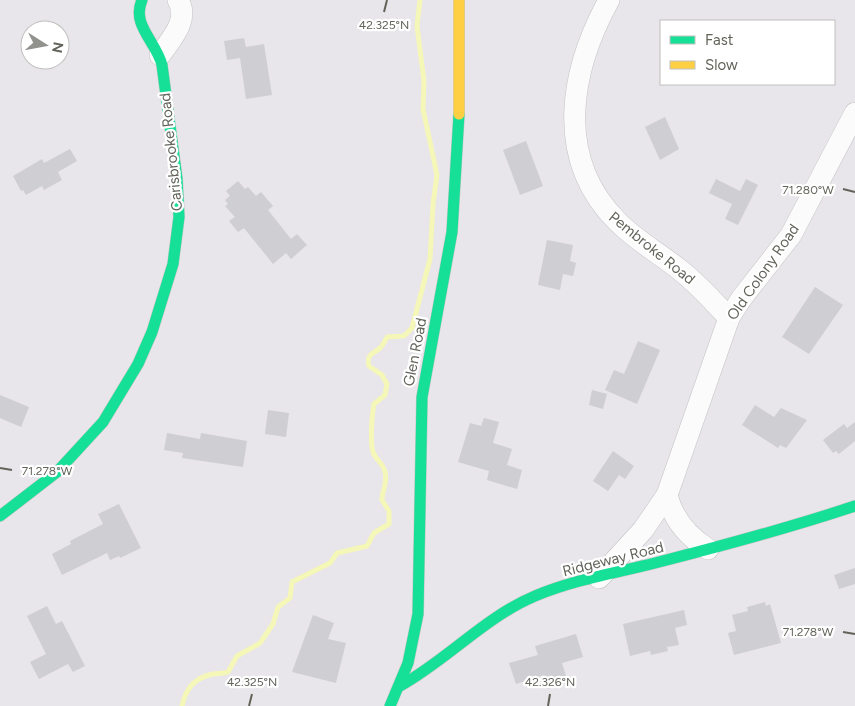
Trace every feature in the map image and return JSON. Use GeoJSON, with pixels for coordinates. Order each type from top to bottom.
{"type":"FeatureCollection","features":[{"type":"Feature","properties":{"kind":"street","name":"Carisbrooke Road"},"geometry":{"type":"LineString","coordinates":[[0,516],[50,478],[102,425],[130,383],[157,320],[175,252],[179,206],[160,55],[138,20],[137,10],[142,0]]}},
{"type":"Feature","properties":{"kind":"street"},"geometry":{"type":"LineString","coordinates":[[160,55],[182,20],[183,11],[178,0]]}},
{"type":"Feature","properties":{"kind":"street","name":"Glen Road"},"geometry":{"type":"LineString","coordinates":[[390,706],[400,686],[412,650],[418,614],[424,374],[443,291],[454,214],[459,0]]}},
{"type":"Feature","properties":{"kind":"street","name":"Pembroke Road"},"geometry":{"type":"LineString","coordinates":[[609,0],[586,48],[575,95],[574,129],[588,182],[604,207],[618,222],[697,284],[729,318]]}},
{"type":"Feature","properties":{"kind":"street","name":"Old Colony Road"},"geometry":{"type":"LineString","coordinates":[[598,578],[639,535],[667,495],[729,318],[791,235],[855,113]]}},
{"type":"Feature","properties":{"kind":"street"},"geometry":{"type":"LineString","coordinates":[[667,495],[682,527],[708,549]]}},
{"type":"Feature","properties":{"kind":"street","name":"Ridgeway Road"},"geometry":{"type":"LineString","coordinates":[[400,686],[431,668],[478,629],[509,608],[558,588],[708,549],[855,506]]}},
{"type":"Feature","properties":{"kind":"building"},"geometry":{"type":"Polygon","coordinates":[[[244,38],[246,47],[264,44],[272,95],[246,99],[240,58],[227,60],[224,41],[244,38]]]}},
{"type":"Feature","properties":{"kind":"building"},"geometry":{"type":"Polygon","coordinates":[[[665,117],[679,149],[660,160],[645,127],[665,117]]]}},
{"type":"Feature","properties":{"kind":"building"},"geometry":{"type":"Polygon","coordinates":[[[526,141],[543,186],[520,195],[503,150],[526,141]]]}},
{"type":"Feature","properties":{"kind":"building"},"geometry":{"type":"Polygon","coordinates":[[[70,149],[77,161],[58,172],[62,180],[44,190],[42,186],[26,195],[23,190],[21,191],[13,176],[42,159],[44,163],[70,149]]]}},
{"type":"Feature","properties":{"kind":"building"},"geometry":{"type":"Polygon","coordinates":[[[716,179],[740,191],[746,179],[758,185],[738,225],[725,219],[732,204],[709,193],[716,179]]]}},
{"type":"Feature","properties":{"kind":"building"},"geometry":{"type":"Polygon","coordinates":[[[238,181],[245,189],[248,187],[256,196],[261,192],[273,206],[268,210],[291,239],[297,234],[307,245],[291,259],[286,253],[273,264],[244,228],[238,232],[229,221],[235,217],[225,206],[228,204],[225,200],[230,196],[226,191],[238,181]]]}},
{"type":"Feature","properties":{"kind":"building"},"geometry":{"type":"Polygon","coordinates":[[[547,240],[573,245],[570,261],[576,263],[573,276],[563,274],[560,290],[538,285],[547,240]]]}},
{"type":"Feature","properties":{"kind":"building"},"geometry":{"type":"Polygon","coordinates":[[[815,287],[843,305],[809,354],[782,337],[815,287]]]}},
{"type":"Feature","properties":{"kind":"building"},"geometry":{"type":"Polygon","coordinates":[[[638,341],[660,350],[637,404],[605,390],[614,370],[624,374],[638,341]]]}},
{"type":"Feature","properties":{"kind":"building"},"geometry":{"type":"Polygon","coordinates":[[[592,390],[607,394],[603,409],[589,405],[592,390]]]}},
{"type":"Feature","properties":{"kind":"building"},"geometry":{"type":"Polygon","coordinates":[[[0,395],[29,407],[21,427],[0,418],[0,395]]]}},
{"type":"Feature","properties":{"kind":"building"},"geometry":{"type":"Polygon","coordinates":[[[755,405],[774,417],[781,408],[807,420],[786,448],[780,445],[778,448],[742,425],[755,405]]]}},
{"type":"Feature","properties":{"kind":"building"},"geometry":{"type":"Polygon","coordinates":[[[268,410],[289,413],[286,437],[265,434],[268,410]]]}},
{"type":"Feature","properties":{"kind":"building"},"geometry":{"type":"Polygon","coordinates":[[[484,418],[499,422],[493,443],[512,449],[507,465],[522,470],[517,489],[487,480],[489,471],[458,462],[470,423],[481,426],[484,418]]]}},
{"type":"Feature","properties":{"kind":"building"},"geometry":{"type":"Polygon","coordinates":[[[855,422],[855,441],[839,454],[836,451],[833,453],[823,440],[844,424],[847,428],[855,422]]]}},
{"type":"Feature","properties":{"kind":"building"},"geometry":{"type":"Polygon","coordinates":[[[167,433],[200,439],[201,433],[247,441],[243,467],[182,458],[183,453],[164,450],[167,433]]]}},
{"type":"Feature","properties":{"kind":"building"},"geometry":{"type":"Polygon","coordinates":[[[613,451],[634,466],[625,479],[619,475],[608,491],[593,481],[613,451]]]}},
{"type":"Feature","properties":{"kind":"building"},"geometry":{"type":"Polygon","coordinates":[[[119,504],[141,548],[120,558],[119,556],[110,560],[107,553],[62,575],[52,554],[71,544],[70,541],[103,524],[98,514],[119,504]]]}},
{"type":"Feature","properties":{"kind":"building"},"geometry":{"type":"Polygon","coordinates":[[[855,568],[855,584],[839,589],[834,575],[855,568]]]}},
{"type":"Feature","properties":{"kind":"building"},"geometry":{"type":"Polygon","coordinates":[[[765,602],[766,606],[770,604],[781,643],[734,655],[728,633],[736,631],[732,615],[748,611],[747,607],[765,602]]]}},
{"type":"Feature","properties":{"kind":"building"},"geometry":{"type":"Polygon","coordinates":[[[47,606],[56,624],[62,621],[85,666],[73,672],[68,664],[39,679],[30,662],[46,654],[27,616],[47,606]]]}},
{"type":"Feature","properties":{"kind":"building"},"geometry":{"type":"Polygon","coordinates":[[[684,610],[687,625],[675,628],[679,645],[667,647],[668,651],[651,655],[650,651],[630,656],[623,624],[684,610]]]}},
{"type":"Feature","properties":{"kind":"building"},"geometry":{"type":"Polygon","coordinates":[[[313,615],[334,623],[328,639],[346,643],[336,683],[292,672],[313,615]]]}},
{"type":"Feature","properties":{"kind":"building"},"geometry":{"type":"Polygon","coordinates":[[[576,634],[583,657],[562,663],[568,683],[548,689],[544,675],[516,684],[509,663],[538,655],[535,646],[576,634]]]}},
{"type":"Feature","properties":{"kind":"waterway"},"geometry":{"type":"LineString","coordinates":[[182,706],[186,694],[196,681],[213,674],[228,672],[237,656],[260,643],[273,624],[278,607],[290,598],[292,582],[330,563],[337,553],[367,546],[374,533],[389,524],[389,511],[382,500],[386,480],[385,472],[373,452],[371,435],[374,404],[385,395],[387,384],[382,375],[369,366],[368,359],[381,347],[387,337],[404,336],[412,328],[430,259],[433,204],[437,175],[423,109],[424,81],[417,26],[420,0]]}},
{"type":"Feature","properties":{"kind":"traffic: fast"},"geometry":{"type":"LineString","coordinates":[[0,516],[57,472],[103,422],[138,364],[152,332],[173,264],[179,217],[177,179],[162,65],[142,25],[139,9],[142,0]]}},
{"type":"Feature","properties":{"kind":"traffic: fast"},"geometry":{"type":"LineString","coordinates":[[390,706],[408,663],[418,614],[422,397],[452,232],[459,114]]}},
{"type":"Feature","properties":{"kind":"traffic: fast"},"geometry":{"type":"LineString","coordinates":[[400,686],[434,664],[499,615],[549,590],[730,543],[855,506]]}},
{"type":"Feature","properties":{"kind":"traffic: slow"},"geometry":{"type":"LineString","coordinates":[[459,0],[459,114]]}}]}
